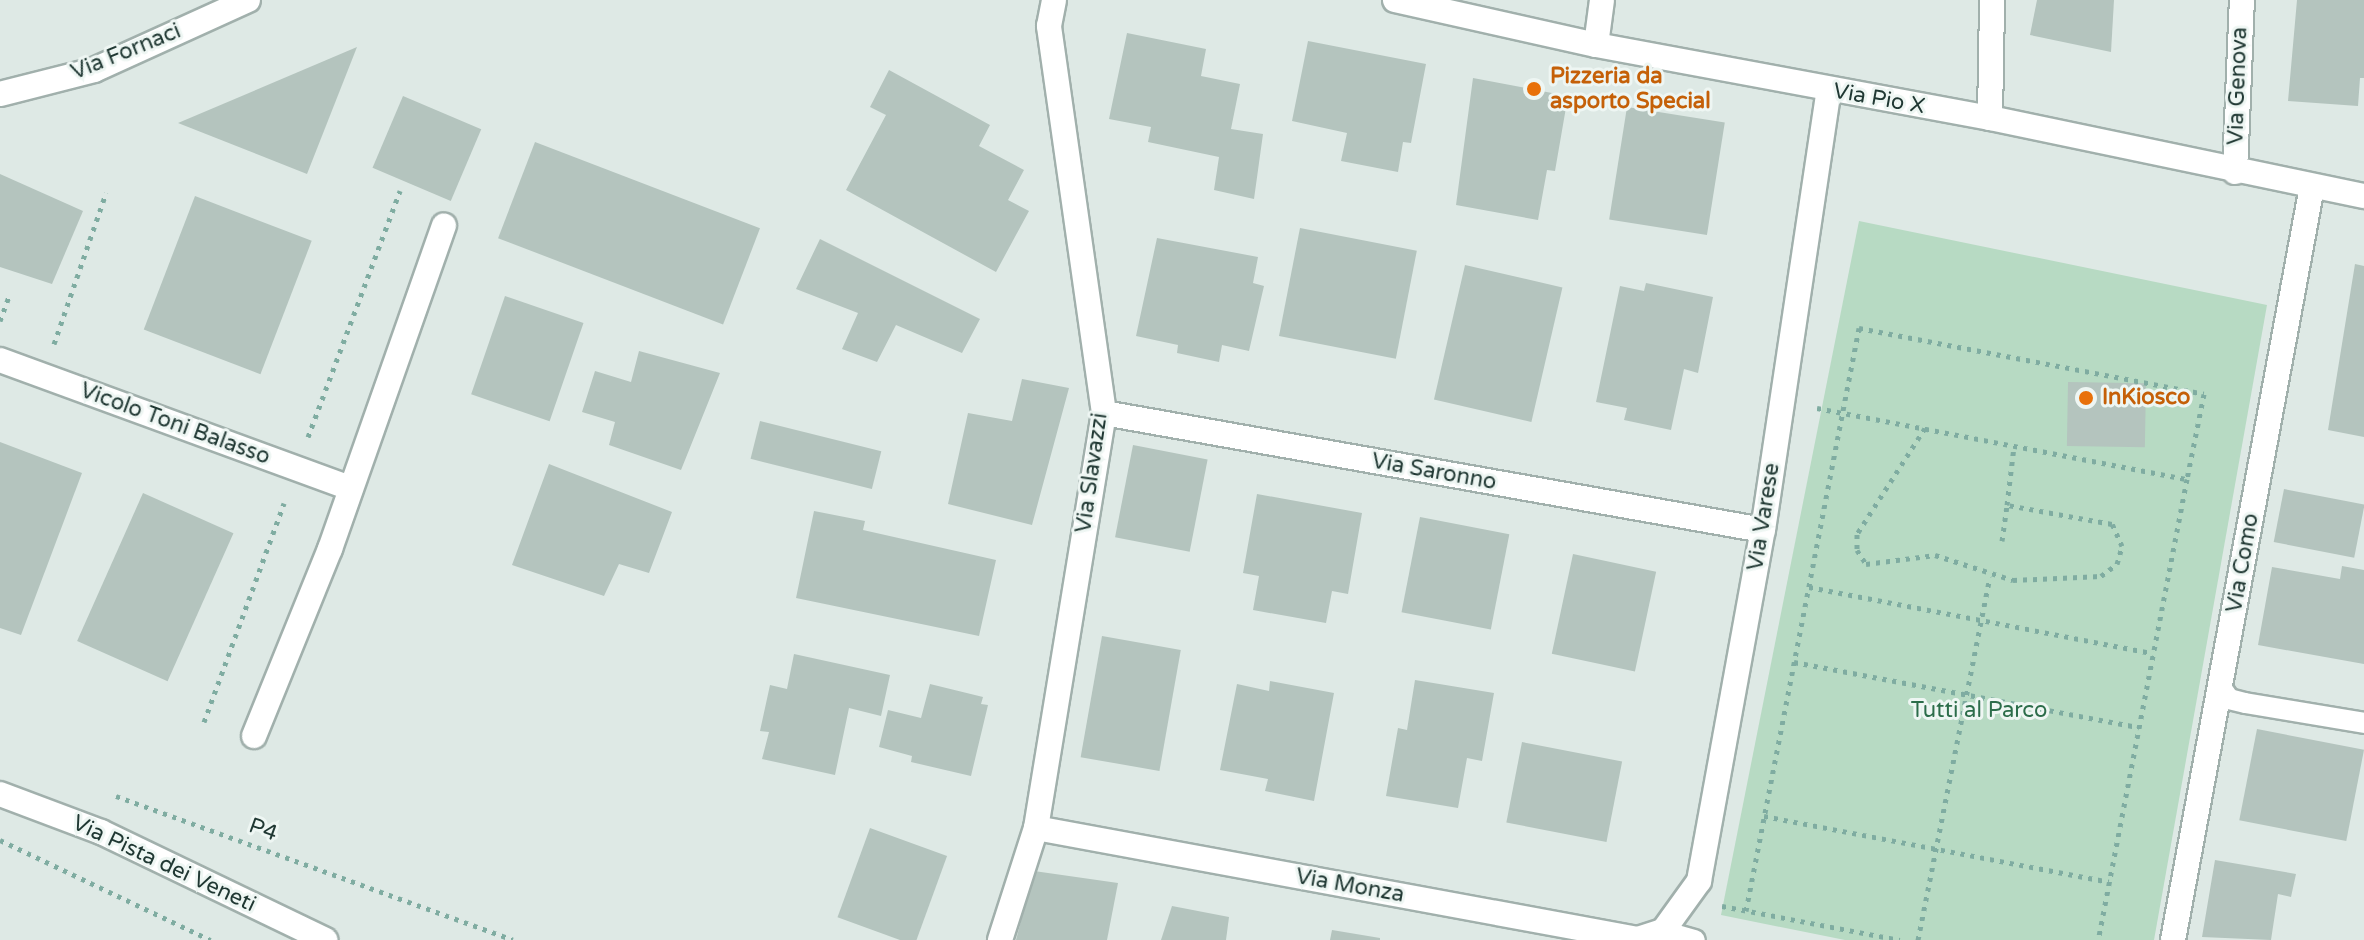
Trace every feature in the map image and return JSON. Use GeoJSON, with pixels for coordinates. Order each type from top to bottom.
{"type":"FeatureCollection","features":[{"type":"Feature","properties":{"kind":"street","name":"Via Slavazzi"},"geometry":{"type":"LineString","coordinates":[[1000,940],[1036,828],[1104,413],[1049,26],[1054,0]]}},
{"type":"Feature","properties":{"kind":"street","name":"Via Pio X"},"geometry":{"type":"LineString","coordinates":[[1395,0],[1596,45],[1990,118],[2235,172],[2364,196]]}},
{"type":"Feature","properties":{"kind":"street"},"geometry":{"type":"LineString","coordinates":[[1596,45],[1602,0]]}},
{"type":"Feature","properties":{"kind":"street"},"geometry":{"type":"LineString","coordinates":[[1990,118],[1992,0]]}},
{"type":"Feature","properties":{"kind":"street","name":"Via Genova"},"geometry":{"type":"LineString","coordinates":[[2235,172],[2242,0]]}},
{"type":"Feature","properties":{"kind":"street","name":"Via Fornaci"},"geometry":{"type":"LineString","coordinates":[[0,94],[94,70],[246,1]]}},
{"type":"Feature","properties":{"kind":"street","name":"Via Varese"},"geometry":{"type":"LineString","coordinates":[[1663,931],[1690,900],[1699,881],[1763,530],[1829,90]]}},
{"type":"Feature","properties":{"kind":"street","name":"Via Como"},"geometry":{"type":"LineString","coordinates":[[2173,940],[2312,186]]}},
{"type":"Feature","properties":{"kind":"street"},"geometry":{"type":"LineString","coordinates":[[254,736],[350,488],[444,225]]}},
{"type":"Feature","properties":{"kind":"street","name":"Vicolo Toni Balasso"},"geometry":{"type":"LineString","coordinates":[[0,360],[350,488]]}},
{"type":"Feature","properties":{"kind":"street","name":"Via Saronno"},"geometry":{"type":"LineString","coordinates":[[1104,413],[1763,530]]}},
{"type":"Feature","properties":{"kind":"street","name":"Via Pista dei Veneti"},"geometry":{"type":"LineString","coordinates":[[0,794],[101,832],[325,940]]}},
{"type":"Feature","properties":{"kind":"street","name":"Via Monza"},"geometry":{"type":"LineString","coordinates":[[1036,828],[1638,939],[1663,931]]}},
{"type":"Feature","properties":{"kind":"lane"},"geometry":{"type":"LineString","coordinates":[[2220,686],[2229,699],[2364,723]]}},
{"type":"Feature","properties":{"kind":"lane"},"geometry":{"type":"LineString","coordinates":[[1663,931],[1695,940]]}},
{"type":"Feature","properties":{"kind":"path"},"geometry":{"type":"LineString","coordinates":[[43,376],[106,193]]}},
{"type":"Feature","properties":{"kind":"path"},"geometry":{"type":"LineString","coordinates":[[0,321],[9,296]]}},
{"type":"Feature","properties":{"kind":"path"},"geometry":{"type":"LineString","coordinates":[[1746,911],[1859,328],[2204,394],[2098,940]]}},
{"type":"Feature","properties":{"kind":"path"},"geometry":{"type":"LineString","coordinates":[[1782,401],[2187,479]]}},
{"type":"Feature","properties":{"kind":"path"},"geometry":{"type":"LineString","coordinates":[[1925,428],[1857,534],[1857,550],[1866,564],[1935,555],[1981,568],[1990,577],[2101,576],[2117,564],[2122,546],[2112,524],[2102,519],[2007,505]]}},
{"type":"Feature","properties":{"kind":"path"},"geometry":{"type":"LineString","coordinates":[[2002,541],[2014,445]]}},
{"type":"Feature","properties":{"kind":"path"},"geometry":{"type":"LineString","coordinates":[[1918,940],[1990,577]]}},
{"type":"Feature","properties":{"kind":"path"},"geometry":{"type":"LineString","coordinates":[[1809,587],[2153,653]]}},
{"type":"Feature","properties":{"kind":"path"},"geometry":{"type":"LineString","coordinates":[[1794,662],[2139,727]]}},
{"type":"Feature","properties":{"kind":"path","name":"P4"},"geometry":{"type":"LineString","coordinates":[[103,791],[513,940]]}},
{"type":"Feature","properties":{"kind":"path"},"geometry":{"type":"LineString","coordinates":[[1764,816],[2109,882]]}},
{"type":"Feature","properties":{"kind":"path"},"geometry":{"type":"LineString","coordinates":[[0,840],[211,940]]}},
{"type":"Feature","properties":{"kind":"path"},"geometry":{"type":"LineString","coordinates":[[1690,900],[1900,940]]}},
{"type":"Feature","properties":{"kind":"green space","name":"Tutti al Parco"},"geometry":{"type":"Polygon","coordinates":[[[1859,221],[2267,305],[2154,940],[1845,940],[1721,915],[1859,221]]]}},
{"type":"Feature","properties":{"kind":"building"},"geometry":{"type":"Polygon","coordinates":[[[2037,0],[2114,0],[2111,52],[2030,35],[2037,0]]]}},
{"type":"Feature","properties":{"kind":"building"},"geometry":{"type":"Polygon","coordinates":[[[2297,0],[2364,0],[2364,78],[2360,78],[2358,106],[2288,101],[2297,0]]]}},
{"type":"Feature","properties":{"kind":"building"},"geometry":{"type":"Polygon","coordinates":[[[1127,33],[1206,49],[1201,76],[1240,84],[1231,129],[1263,134],[1254,199],[1214,190],[1219,157],[1148,142],[1151,127],[1109,119],[1127,33]]]}},
{"type":"Feature","properties":{"kind":"building"},"geometry":{"type":"Polygon","coordinates":[[[1308,41],[1426,64],[1411,143],[1403,142],[1398,172],[1341,161],[1347,133],[1292,121],[1308,41]]]}},
{"type":"Feature","properties":{"kind":"building"},"geometry":{"type":"Polygon","coordinates":[[[357,47],[307,174],[178,123],[357,47]]]}},
{"type":"Feature","properties":{"kind":"building"},"geometry":{"type":"Polygon","coordinates":[[[889,70],[990,125],[979,146],[1024,170],[1008,200],[1029,211],[996,272],[846,190],[886,115],[870,107],[889,70]]]}},
{"type":"Feature","properties":{"kind":"building"},"geometry":{"type":"Polygon","coordinates":[[[1473,78],[1568,96],[1555,171],[1547,170],[1538,220],[1456,205],[1473,78]]]}},
{"type":"Feature","properties":{"kind":"building"},"geometry":{"type":"Polygon","coordinates":[[[403,96],[481,129],[451,201],[373,168],[403,96]]]}},
{"type":"Feature","properties":{"kind":"building"},"geometry":{"type":"Polygon","coordinates":[[[1627,107],[1725,122],[1707,235],[1609,220],[1627,107]]]}},
{"type":"Feature","properties":{"kind":"building"},"geometry":{"type":"Polygon","coordinates":[[[535,142],[760,228],[723,325],[498,238],[535,142]]]}},
{"type":"Feature","properties":{"kind":"building"},"geometry":{"type":"Polygon","coordinates":[[[0,174],[83,211],[52,284],[0,267],[0,174]]]}},
{"type":"Feature","properties":{"kind":"building"},"geometry":{"type":"Polygon","coordinates":[[[195,196],[312,241],[260,374],[144,330],[195,196]]]}},
{"type":"Feature","properties":{"kind":"building"},"geometry":{"type":"Polygon","coordinates":[[[1300,228],[1417,251],[1396,359],[1279,336],[1300,228]]]}},
{"type":"Feature","properties":{"kind":"building"},"geometry":{"type":"Polygon","coordinates":[[[1157,238],[1258,257],[1253,283],[1264,286],[1249,351],[1222,345],[1219,362],[1177,353],[1178,345],[1136,336],[1157,238]]]}},
{"type":"Feature","properties":{"kind":"building"},"geometry":{"type":"Polygon","coordinates":[[[820,239],[980,319],[962,353],[896,325],[877,362],[842,349],[858,313],[796,289],[820,239]]]}},
{"type":"Feature","properties":{"kind":"building"},"geometry":{"type":"Polygon","coordinates":[[[2355,264],[2364,266],[2364,437],[2328,430],[2355,264]]]}},
{"type":"Feature","properties":{"kind":"building"},"geometry":{"type":"Polygon","coordinates":[[[1465,265],[1562,287],[1531,422],[1434,399],[1465,265]]]}},
{"type":"Feature","properties":{"kind":"building"},"geometry":{"type":"Polygon","coordinates":[[[1646,283],[1713,297],[1698,373],[1684,369],[1671,430],[1624,420],[1627,408],[1596,402],[1620,286],[1644,291],[1646,283]]]}},
{"type":"Feature","properties":{"kind":"building"},"geometry":{"type":"Polygon","coordinates":[[[505,296],[583,323],[550,421],[471,394],[505,296]]]}},
{"type":"Feature","properties":{"kind":"building"},"geometry":{"type":"Polygon","coordinates":[[[639,351],[720,373],[681,470],[609,445],[615,422],[582,412],[595,371],[631,382],[639,351]]]}},
{"type":"Feature","properties":{"kind":"building"},"geometry":{"type":"Polygon","coordinates":[[[1022,379],[1069,388],[1032,525],[948,504],[968,413],[1012,421],[1022,379]]]}},
{"type":"Feature","properties":{"kind":"building"},"geometry":{"type":"Polygon","coordinates":[[[2068,382],[2146,383],[2145,447],[2067,446],[2068,382]]]}},
{"type":"Feature","properties":{"kind":"building"},"geometry":{"type":"Polygon","coordinates":[[[760,421],[881,451],[872,489],[751,459],[760,421]]]}},
{"type":"Feature","properties":{"kind":"building"},"geometry":{"type":"Polygon","coordinates":[[[0,442],[82,473],[21,635],[0,628],[0,442]]]}},
{"type":"Feature","properties":{"kind":"building"},"geometry":{"type":"Polygon","coordinates":[[[1133,445],[1208,460],[1190,552],[1115,537],[1133,445]]]}},
{"type":"Feature","properties":{"kind":"building"},"geometry":{"type":"Polygon","coordinates":[[[549,464],[672,512],[649,573],[619,564],[604,596],[512,565],[549,464]]]}},
{"type":"Feature","properties":{"kind":"building"},"geometry":{"type":"Polygon","coordinates":[[[2284,489],[2364,505],[2354,558],[2274,542],[2284,489]]]}},
{"type":"Feature","properties":{"kind":"building"},"geometry":{"type":"Polygon","coordinates":[[[143,493],[233,533],[168,681],[77,641],[143,493]]]}},
{"type":"Feature","properties":{"kind":"building"},"geometry":{"type":"Polygon","coordinates":[[[1257,494],[1362,513],[1348,594],[1332,591],[1326,623],[1253,610],[1259,576],[1243,573],[1257,494]]]}},
{"type":"Feature","properties":{"kind":"building"},"geometry":{"type":"Polygon","coordinates":[[[814,511],[865,521],[863,530],[996,560],[979,636],[796,598],[814,511]]]}},
{"type":"Feature","properties":{"kind":"building"},"geometry":{"type":"Polygon","coordinates":[[[1420,517],[1509,534],[1491,630],[1401,612],[1420,517]]]}},
{"type":"Feature","properties":{"kind":"building"},"geometry":{"type":"Polygon","coordinates":[[[1573,554],[1656,572],[1635,671],[1552,654],[1573,554]]]}},
{"type":"Feature","properties":{"kind":"building"},"geometry":{"type":"Polygon","coordinates":[[[2342,566],[2364,570],[2364,664],[2258,645],[2272,567],[2340,579],[2342,566]]]}},
{"type":"Feature","properties":{"kind":"building"},"geometry":{"type":"Polygon","coordinates":[[[1102,636],[1181,650],[1159,771],[1081,757],[1102,636]]]}},
{"type":"Feature","properties":{"kind":"building"},"geometry":{"type":"Polygon","coordinates":[[[794,654],[890,675],[881,716],[849,708],[835,775],[762,759],[769,732],[760,731],[770,685],[787,689],[794,654]]]}},
{"type":"Feature","properties":{"kind":"building"},"geometry":{"type":"Polygon","coordinates":[[[1415,680],[1494,693],[1482,761],[1467,758],[1458,808],[1386,796],[1398,728],[1407,730],[1415,680]]]}},
{"type":"Feature","properties":{"kind":"building"},"geometry":{"type":"Polygon","coordinates":[[[1270,681],[1334,693],[1314,801],[1265,791],[1268,779],[1220,770],[1237,684],[1269,691],[1270,681]]]}},
{"type":"Feature","properties":{"kind":"building"},"geometry":{"type":"Polygon","coordinates":[[[930,684],[983,697],[981,704],[988,705],[971,776],[911,762],[912,756],[879,747],[888,710],[921,718],[930,684]]]}},
{"type":"Feature","properties":{"kind":"building"},"geometry":{"type":"Polygon","coordinates":[[[2257,729],[2364,750],[2346,841],[2239,820],[2257,729]]]}},
{"type":"Feature","properties":{"kind":"building"},"geometry":{"type":"Polygon","coordinates":[[[1522,742],[1622,761],[1606,842],[1506,822],[1522,742]]]}},
{"type":"Feature","properties":{"kind":"building"},"geometry":{"type":"Polygon","coordinates":[[[870,828],[947,856],[916,940],[900,940],[838,917],[870,828]]]}},
{"type":"Feature","properties":{"kind":"building"},"geometry":{"type":"Polygon","coordinates":[[[2215,860],[2296,874],[2291,897],[2278,894],[2271,940],[2202,937],[2215,860]]]}},
{"type":"Feature","properties":{"kind":"building"},"geometry":{"type":"Polygon","coordinates":[[[1034,871],[1118,883],[1107,940],[1016,940],[1034,871]]]}},
{"type":"Feature","properties":{"kind":"building"},"geometry":{"type":"Polygon","coordinates":[[[1172,906],[1229,917],[1226,940],[1161,940],[1172,906]]]}},
{"type":"Feature","properties":{"kind":"building"},"geometry":{"type":"Polygon","coordinates":[[[1332,930],[1380,938],[1380,940],[1330,940],[1332,930]]]}},
{"type":"Feature","properties":{"kind":"place","name":"Pizzeria da asporto Special"},"geometry":{"type":"Point","coordinates":[1534,89]}},
{"type":"Feature","properties":{"kind":"place","name":"InKiosco"},"geometry":{"type":"Point","coordinates":[2086,398]}}]}
